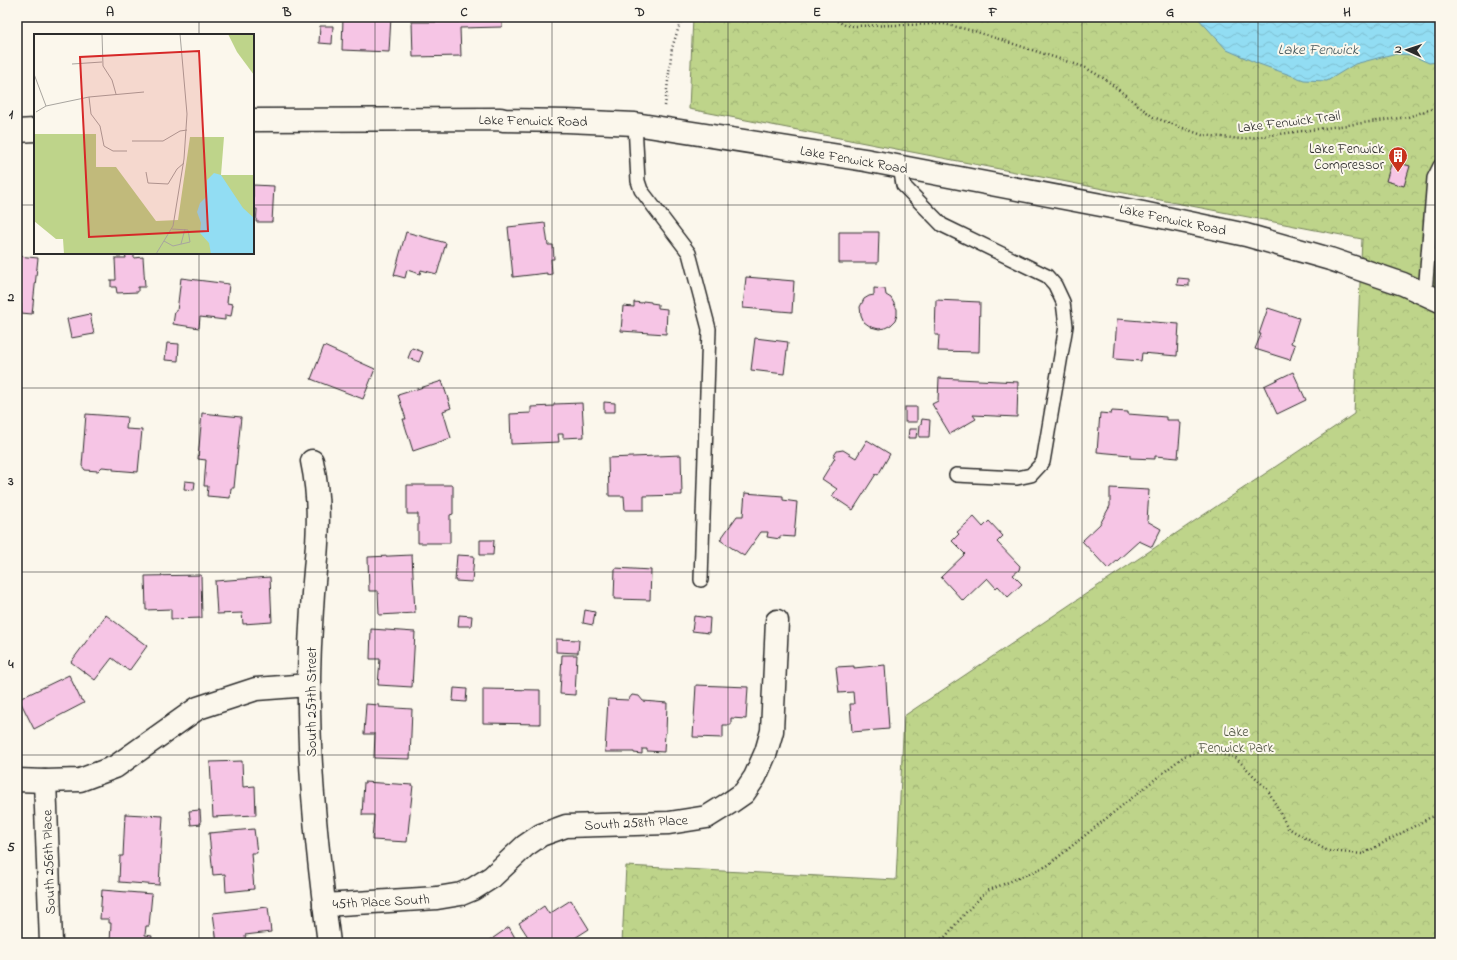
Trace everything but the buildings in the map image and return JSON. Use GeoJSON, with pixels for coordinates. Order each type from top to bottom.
{"type":"FeatureCollection","features":[{"type":"Feature","properties":{"kind":"street","name":"Lake Fenwick Road"},"geometry":{"type":"LineString","coordinates":[[254,120],[500,119],[635,124],[900,166],[1143,213],[1246,235],[1330,259],[1403,284],[1432,297]]}},
{"type":"Feature","properties":{"kind":"street"},"geometry":{"type":"LineString","coordinates":[[17,131],[34,130]]}},
{"type":"Feature","properties":{"kind":"street","name":"South 257th Street"},"geometry":{"type":"LineString","coordinates":[[312,461],[318,506],[318,536],[311,625],[309,685],[312,776],[329,943]]}},
{"type":"Feature","properties":{"kind":"street","name":"South 258th Place"},"geometry":{"type":"LineString","coordinates":[[437,898],[461,894],[482,884],[502,870],[525,846],[541,835],[566,826],[669,823],[707,817],[744,793],[755,777],[766,752],[772,732],[777,621]]}},
{"type":"Feature","properties":{"kind":"street"},"geometry":{"type":"LineString","coordinates":[[17,780],[45,782],[80,780],[115,767],[198,708],[256,689],[309,685]]}},
{"type":"Feature","properties":{"kind":"street","name":"South 256th Place"},"geometry":{"type":"LineString","coordinates":[[45,782],[51,943]]}},
{"type":"Feature","properties":{"kind":"street","name":"45th Place South"},"geometry":{"type":"LineString","coordinates":[[324,905],[437,898]]}},
{"type":"Feature","properties":{"kind":"lane"},"geometry":{"type":"LineString","coordinates":[[635,124],[638,181],[641,190],[689,253],[710,329],[701,580]]}},
{"type":"Feature","properties":{"kind":"lane"},"geometry":{"type":"LineString","coordinates":[[900,166],[903,185],[942,225],[1047,276],[1056,285],[1063,302],[1066,326],[1043,462],[1031,475],[1017,478],[956,475]]}},
{"type":"Feature","properties":{"kind":"lane"},"geometry":{"type":"LineString","coordinates":[[1432,297],[1437,186],[1434,178],[1440,166]]}},
{"type":"Feature","properties":{"kind":"path"},"geometry":{"type":"LineString","coordinates":[[660,128],[666,101],[672,48],[682,17]]}},
{"type":"Feature","properties":{"kind":"path","name":"Lake Fenwick Trail"},"geometry":{"type":"LineString","coordinates":[[830,17],[845,25],[853,26],[944,24],[974,31],[1084,67],[1105,79],[1153,117],[1202,135],[1242,139],[1408,117],[1440,106]]}},
{"type":"Feature","properties":{"kind":"path"},"geometry":{"type":"LineString","coordinates":[[930,943],[945,937],[968,910],[987,891],[1047,866],[1184,756],[1208,751],[1236,758],[1268,790],[1288,828],[1328,851],[1363,854],[1431,817],[1440,815]]}},
{"type":"Feature","properties":{"kind":"green space","name":"Lake Fenwick Park"},"geometry":{"type":"Polygon","coordinates":[[[693,17],[1440,17],[1440,943],[622,943],[626,866],[896,880],[904,716],[1354,414],[1362,239],[689,109],[693,17]]]}},
{"type":"Feature","properties":{"kind":"water","name":"Lake Fenwick"},"geometry":{"type":"Polygon","coordinates":[[[1197,17],[1440,17],[1440,62],[1429,63],[1411,55],[1393,54],[1355,64],[1327,81],[1304,80],[1259,64],[1227,50],[1197,17]]]}},
{"type":"Feature","properties":{"kind":"place","name":"Lake Fenwick Compressor"},"geometry":{"type":"Point","coordinates":[1398,173]}}]}
